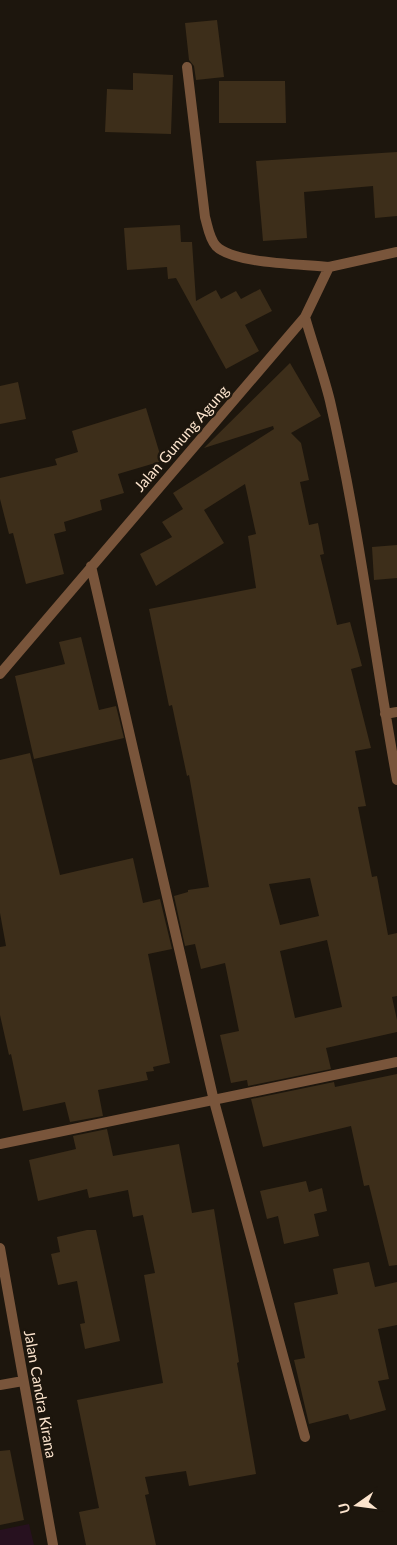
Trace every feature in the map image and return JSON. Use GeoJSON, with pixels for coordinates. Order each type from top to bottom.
{"type":"FeatureCollection","features":[{"type":"Feature","properties":{"kind":"street"},"geometry":{"type":"LineString","coordinates":[[187,67],[205,217],[210,237],[216,247],[253,261],[329,267],[397,252]]}},
{"type":"Feature","properties":{"kind":"street","name":"Jalan Gunung Agung"},"geometry":{"type":"LineString","coordinates":[[0,674],[305,317],[329,267]]}},
{"type":"Feature","properties":{"kind":"street"},"geometry":{"type":"LineString","coordinates":[[305,317],[329,400],[351,507],[364,574],[397,780]]}},
{"type":"Feature","properties":{"kind":"street"},"geometry":{"type":"LineString","coordinates":[[91,566],[214,1101],[305,1437]]}},
{"type":"Feature","properties":{"kind":"street"},"geometry":{"type":"LineString","coordinates":[[385,714],[397,712]]}},
{"type":"Feature","properties":{"kind":"street"},"geometry":{"type":"LineString","coordinates":[[0,1144],[397,1062]]}},
{"type":"Feature","properties":{"kind":"street","name":"Jalan Candra Kirana"},"geometry":{"type":"LineString","coordinates":[[0,1248],[52,1545]]}},
{"type":"Feature","properties":{"kind":"street"},"geometry":{"type":"LineString","coordinates":[[0,1385],[22,1381]]}},
{"type":"Feature","properties":{"kind":"shaded area"},"geometry":{"type":"Polygon","coordinates":[[[29,1524],[34,1545],[0,1545],[0,1530],[29,1524]]]}},
{"type":"Feature","properties":{"kind":"building"},"geometry":{"type":"Polygon","coordinates":[[[217,20],[224,77],[196,80],[194,66],[189,60],[185,23],[217,20]]]}},
{"type":"Feature","properties":{"kind":"building"},"geometry":{"type":"Polygon","coordinates":[[[133,73],[173,75],[171,134],[105,132],[107,89],[133,90],[133,73]]]}},
{"type":"Feature","properties":{"kind":"building"},"geometry":{"type":"Polygon","coordinates":[[[219,81],[285,81],[286,123],[219,123],[219,81]]]}},
{"type":"Feature","properties":{"kind":"building"},"geometry":{"type":"Polygon","coordinates":[[[397,152],[397,216],[375,218],[373,186],[304,192],[307,238],[263,241],[256,161],[397,152]]]}},
{"type":"Feature","properties":{"kind":"building"},"geometry":{"type":"Polygon","coordinates":[[[180,225],[181,242],[192,242],[196,301],[216,290],[221,299],[236,291],[241,299],[260,289],[272,311],[245,325],[259,351],[226,369],[176,278],[168,279],[167,267],[127,270],[124,228],[180,225]]]}},
{"type":"Feature","properties":{"kind":"building"},"geometry":{"type":"Polygon","coordinates":[[[290,363],[321,416],[291,433],[301,443],[309,480],[300,482],[309,525],[318,523],[324,554],[320,555],[337,625],[350,622],[362,666],[351,669],[371,748],[355,751],[366,806],[358,807],[372,877],[377,876],[388,935],[397,933],[397,996],[392,997],[397,1020],[397,1032],[326,1048],[331,1069],[248,1086],[247,1080],[231,1083],[220,1035],[239,1031],[225,963],[201,969],[195,944],[185,946],[174,896],[188,892],[188,890],[209,887],[189,775],[187,776],[172,705],[169,706],[149,609],[256,588],[248,536],[256,534],[245,484],[204,510],[224,543],[156,586],[140,554],[172,537],[162,522],[183,509],[173,493],[274,429],[273,426],[204,448],[290,363]],[[310,878],[269,884],[280,925],[319,916],[310,878]],[[327,940],[280,951],[295,1018],[342,1007],[327,940]]]}},
{"type":"Feature","properties":{"kind":"building"},"geometry":{"type":"Polygon","coordinates":[[[18,382],[26,419],[0,424],[0,386],[18,382]]]}},
{"type":"Feature","properties":{"kind":"building"},"geometry":{"type":"Polygon","coordinates":[[[146,408],[162,461],[118,474],[124,493],[100,500],[102,510],[64,522],[66,531],[54,534],[64,574],[26,584],[13,533],[9,534],[0,499],[0,478],[57,465],[55,459],[78,452],[72,431],[146,408]]]}},
{"type":"Feature","properties":{"kind":"building"},"geometry":{"type":"Polygon","coordinates":[[[397,545],[397,578],[374,580],[372,547],[397,545]]]}},
{"type":"Feature","properties":{"kind":"building"},"geometry":{"type":"Polygon","coordinates":[[[81,637],[99,710],[116,706],[124,738],[34,759],[15,676],[65,664],[59,642],[81,637]]]}},
{"type":"Feature","properties":{"kind":"building"},"geometry":{"type":"Polygon","coordinates":[[[30,753],[60,875],[133,858],[143,903],[160,899],[172,949],[148,954],[170,1063],[153,1067],[154,1071],[146,1072],[148,1080],[98,1090],[103,1116],[70,1122],[65,1102],[23,1111],[11,1054],[9,1055],[0,1015],[0,947],[6,946],[0,913],[0,760],[30,753]]]}},
{"type":"Feature","properties":{"kind":"building"},"geometry":{"type":"Polygon","coordinates":[[[397,1074],[397,1265],[389,1266],[369,1185],[364,1186],[351,1126],[263,1147],[251,1099],[334,1082],[335,1087],[397,1074]]]}},
{"type":"Feature","properties":{"kind":"building"},"geometry":{"type":"Polygon","coordinates":[[[107,1129],[113,1156],[179,1144],[192,1213],[214,1209],[256,1474],[189,1486],[186,1471],[145,1477],[149,1494],[145,1495],[156,1545],[86,1545],[79,1512],[99,1508],[77,1400],[163,1383],[144,1275],[155,1273],[143,1215],[133,1217],[128,1190],[89,1198],[87,1189],[38,1201],[29,1160],[76,1149],[73,1136],[107,1129]]]}},
{"type":"Feature","properties":{"kind":"building"},"geometry":{"type":"Polygon","coordinates":[[[306,1181],[309,1192],[322,1188],[327,1211],[314,1214],[319,1236],[284,1244],[278,1216],[267,1219],[260,1191],[306,1181]]]}},
{"type":"Feature","properties":{"kind":"building"},"geometry":{"type":"Polygon","coordinates":[[[87,1230],[96,1230],[120,1341],[85,1349],[80,1324],[85,1323],[77,1281],[58,1285],[51,1254],[60,1252],[57,1237],[87,1230]]]}},
{"type":"Feature","properties":{"kind":"building"},"geometry":{"type":"Polygon","coordinates":[[[369,1262],[375,1287],[397,1282],[397,1325],[378,1329],[389,1379],[378,1381],[386,1410],[350,1420],[348,1414],[309,1424],[294,1360],[305,1358],[294,1303],[338,1294],[333,1269],[369,1262]]]}},
{"type":"Feature","properties":{"kind":"building"},"geometry":{"type":"Polygon","coordinates":[[[10,1450],[24,1520],[0,1525],[0,1451],[10,1450]]]}}]}
